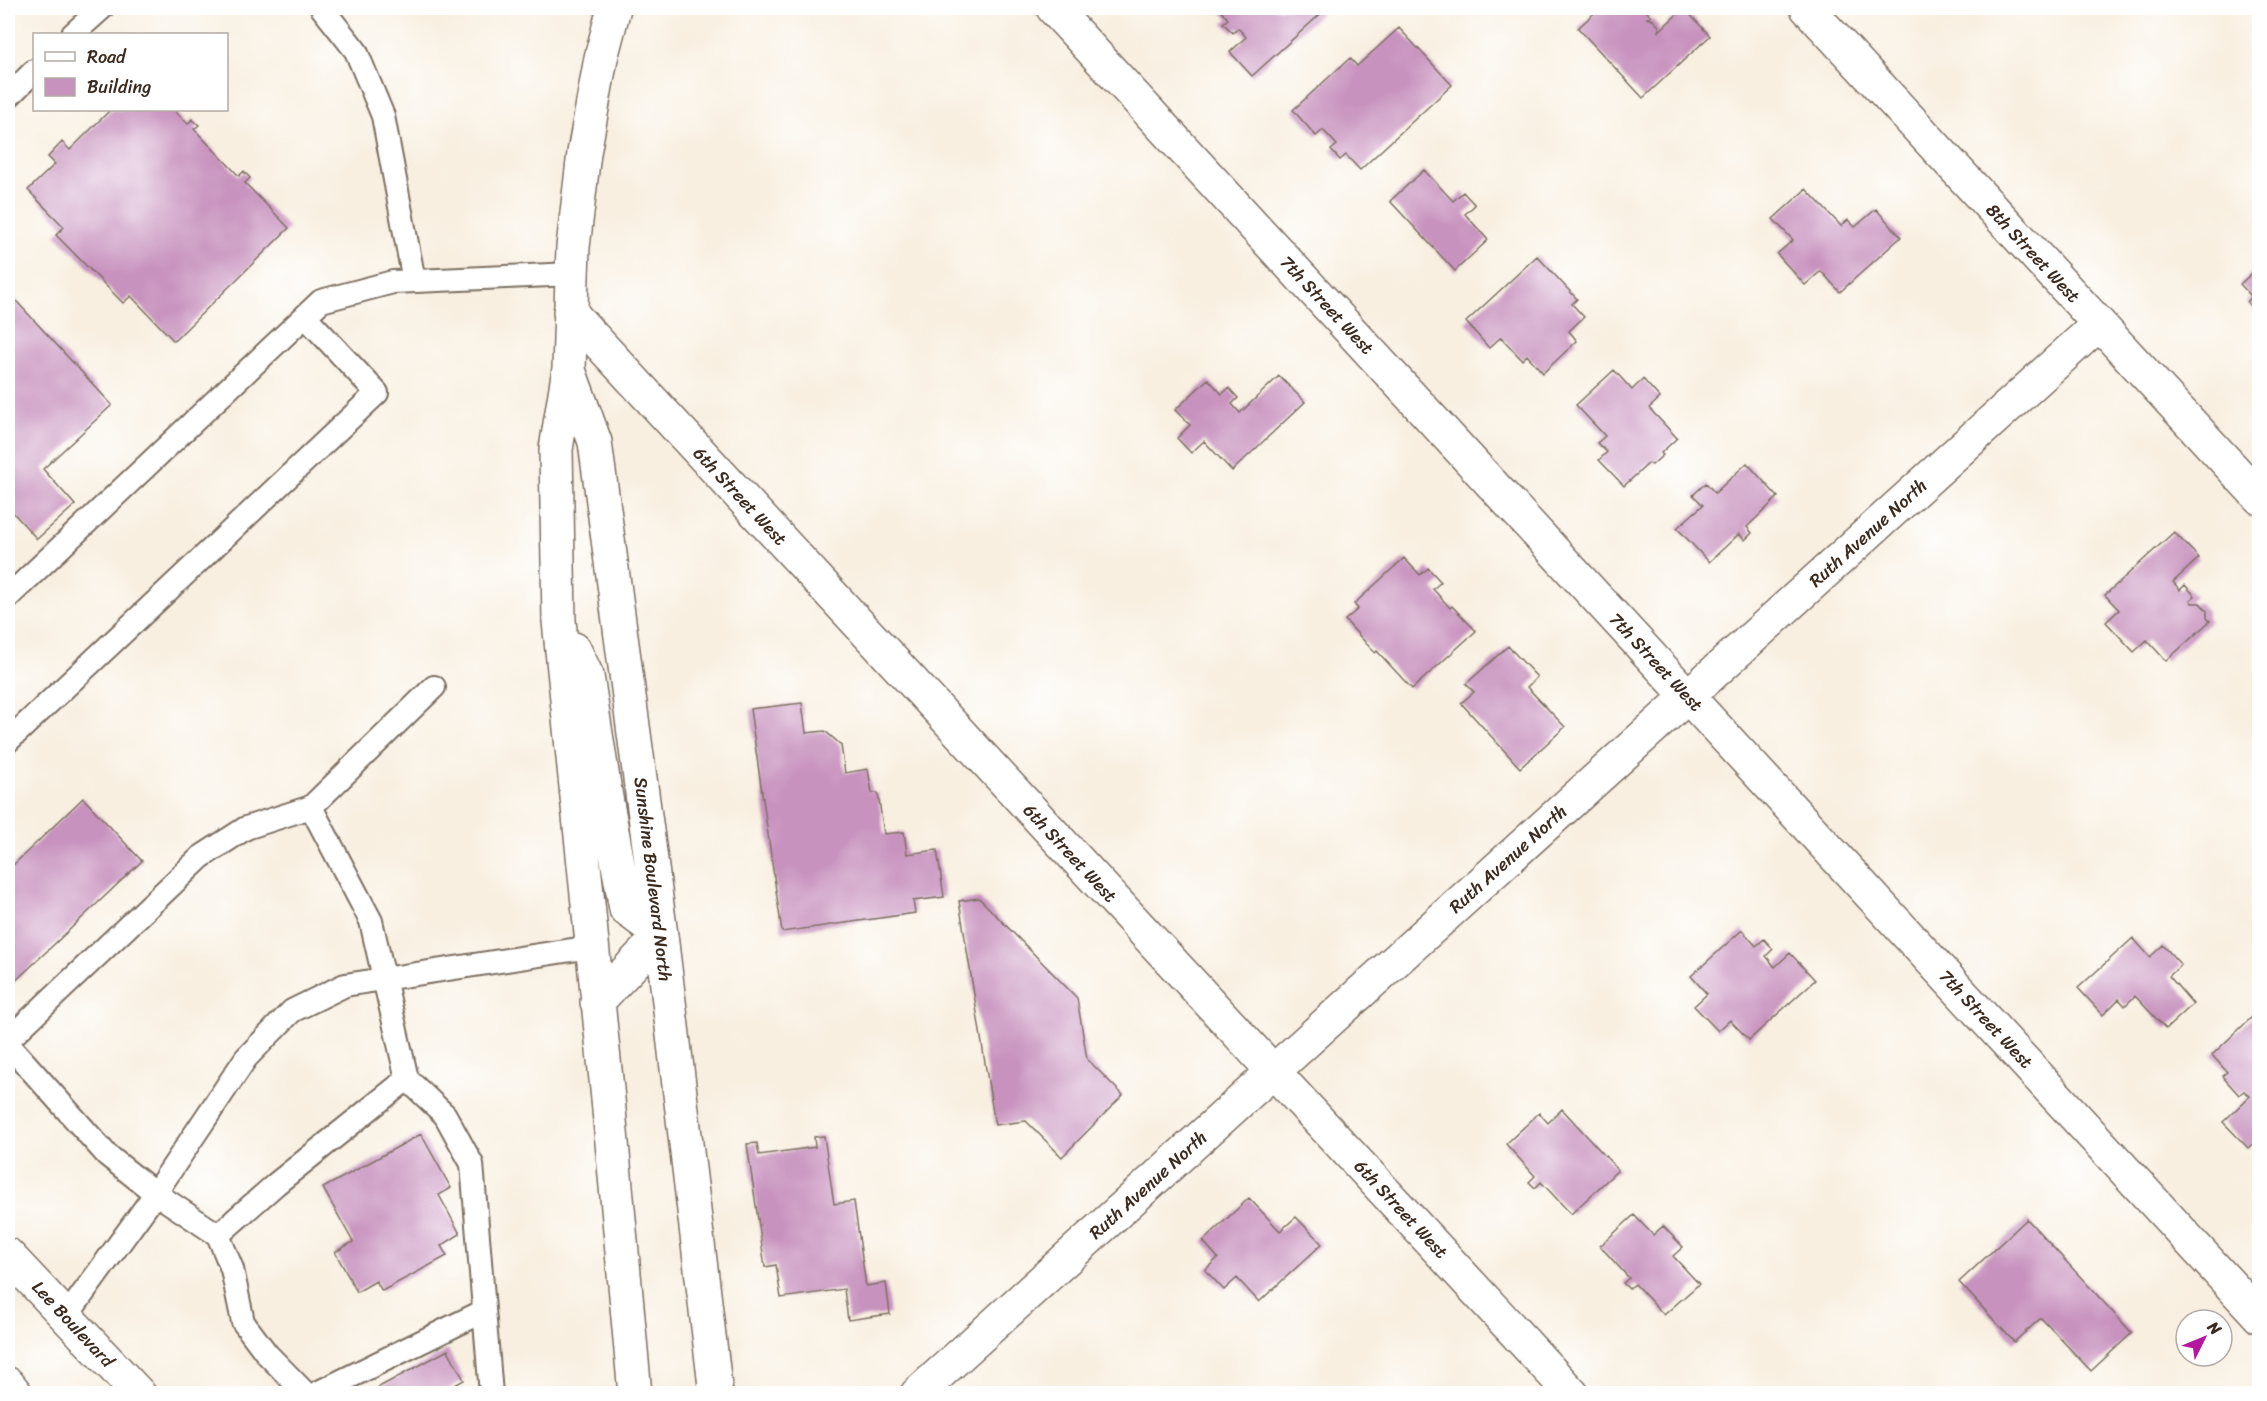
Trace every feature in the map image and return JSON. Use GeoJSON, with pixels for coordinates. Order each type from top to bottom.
{"type":"FeatureCollection","features":[{"type":"Feature","properties":{"kind":"street","name":"Sunshine Boulevard North"},"geometry":{"type":"LineString","coordinates":[[614,8],[601,58],[584,153],[572,274],[569,369],[556,449],[559,621],[635,1394]]}},
{"type":"Feature","properties":{"kind":"street","name":"7th Street West"},"geometry":{"type":"LineString","coordinates":[[1053,8],[2259,1317]]}},
{"type":"Feature","properties":{"kind":"street","name":"8th Street West"},"geometry":{"type":"LineString","coordinates":[[1817,11],[2259,498]]}},
{"type":"Feature","properties":{"kind":"street","name":"6th Street West"},"geometry":{"type":"LineString","coordinates":[[570,312],[1572,1394]]}},
{"type":"Feature","properties":{"kind":"street","name":"Ruth Avenue North"},"geometry":{"type":"LineString","coordinates":[[917,1394],[2099,324]]}},
{"type":"Feature","properties":{"kind":"street","name":"Sunshine Boulevard North"},"geometry":{"type":"LineString","coordinates":[[569,369],[595,442],[661,935],[716,1394]]}},
{"type":"Feature","properties":{"kind":"street"},"geometry":{"type":"LineString","coordinates":[[559,621],[587,676],[604,792],[626,909],[661,935],[597,1002]]}},
{"type":"Feature","properties":{"kind":"street","name":"Lee Boulevard"},"geometry":{"type":"LineString","coordinates":[[8,1255],[139,1394]]}},
{"type":"Feature","properties":{"kind":"street"},"geometry":{"type":"LineString","coordinates":[[8,1384],[16,1394]]}},
{"type":"Feature","properties":{"kind":"lane"},"geometry":{"type":"LineString","coordinates":[[74,33],[102,8]]}},
{"type":"Feature","properties":{"kind":"lane"},"geometry":{"type":"LineString","coordinates":[[322,8],[356,51],[383,116],[414,281]]}},
{"type":"Feature","properties":{"kind":"lane"},"geometry":{"type":"LineString","coordinates":[[8,97],[33,72]]}},
{"type":"Feature","properties":{"kind":"lane"},"geometry":{"type":"LineString","coordinates":[[8,597],[321,301],[393,282],[572,274]]}},
{"type":"Feature","properties":{"kind":"lane"},"geometry":{"type":"LineString","coordinates":[[8,741],[377,393],[305,316]]}},
{"type":"Feature","properties":{"kind":"lane"},"geometry":{"type":"LineString","coordinates":[[306,1394],[267,1354],[243,1322],[232,1269],[218,1236],[155,1193],[107,1155],[8,1042],[201,857],[246,828],[311,807],[434,687]]}},
{"type":"Feature","properties":{"kind":"lane"},"geometry":{"type":"LineString","coordinates":[[311,807],[371,921],[407,1079],[445,1115],[472,1164],[490,1394]]}},
{"type":"Feature","properties":{"kind":"lane"},"geometry":{"type":"LineString","coordinates":[[66,1317],[155,1193],[246,1058],[292,1011],[345,985],[591,947]]}},
{"type":"Feature","properties":{"kind":"lane"},"geometry":{"type":"LineString","coordinates":[[218,1236],[276,1184],[407,1079]]}},
{"type":"Feature","properties":{"kind":"lane"},"geometry":{"type":"LineString","coordinates":[[315,1394],[484,1311]]}},
{"type":"Feature","properties":{"kind":"building"},"geometry":{"type":"Polygon","coordinates":[[[1218,8],[1327,8],[1252,76],[1230,52],[1246,37],[1238,28],[1233,33],[1223,23],[1228,19],[1218,8]]]}},
{"type":"Feature","properties":{"kind":"building"},"geometry":{"type":"Polygon","coordinates":[[[1600,8],[1643,8],[1651,16],[1647,18],[1659,26],[1659,31],[1684,8],[1710,36],[1643,98],[1578,28],[1600,8]]]}},
{"type":"Feature","properties":{"kind":"building"},"geometry":{"type":"Polygon","coordinates":[[[1399,28],[1452,85],[1360,170],[1346,155],[1340,160],[1331,150],[1337,145],[1323,130],[1316,136],[1293,110],[1350,58],[1357,66],[1399,28]]]}},
{"type":"Feature","properties":{"kind":"building"},"geometry":{"type":"Polygon","coordinates":[[[109,111],[175,111],[188,124],[192,119],[199,125],[194,129],[239,176],[244,171],[250,178],[245,183],[289,228],[174,341],[131,296],[123,303],[56,235],[64,227],[28,190],[55,164],[48,157],[62,142],[70,150],[109,111]]]}},
{"type":"Feature","properties":{"kind":"building"},"geometry":{"type":"Polygon","coordinates":[[[1424,170],[1453,201],[1463,192],[1475,205],[1465,214],[1488,240],[1455,271],[1390,201],[1424,170]]]}},
{"type":"Feature","properties":{"kind":"building"},"geometry":{"type":"Polygon","coordinates":[[[1806,189],[1841,226],[1848,220],[1855,227],[1876,209],[1901,237],[1840,292],[1821,271],[1805,285],[1777,254],[1793,240],[1773,219],[1806,189]]]}},
{"type":"Feature","properties":{"kind":"building"},"geometry":{"type":"Polygon","coordinates":[[[1537,256],[1577,299],[1572,304],[1584,317],[1569,331],[1577,341],[1543,373],[1527,355],[1522,360],[1501,337],[1489,348],[1466,322],[1537,256]]]}},
{"type":"Feature","properties":{"kind":"building"},"geometry":{"type":"Polygon","coordinates":[[[2260,266],[2260,316],[2247,302],[2252,297],[2240,284],[2260,266]]]}},
{"type":"Feature","properties":{"kind":"building"},"geometry":{"type":"Polygon","coordinates":[[[8,292],[112,405],[43,469],[75,505],[37,539],[8,507],[8,292]]]}},
{"type":"Feature","properties":{"kind":"building"},"geometry":{"type":"Polygon","coordinates":[[[1614,370],[1632,390],[1643,379],[1660,398],[1649,408],[1677,438],[1652,465],[1649,463],[1624,486],[1599,460],[1607,452],[1597,443],[1605,436],[1576,405],[1614,370]]]}},
{"type":"Feature","properties":{"kind":"building"},"geometry":{"type":"Polygon","coordinates":[[[1279,376],[1305,402],[1232,471],[1204,441],[1191,453],[1177,438],[1190,425],[1175,410],[1208,379],[1222,394],[1229,388],[1238,398],[1232,404],[1240,413],[1279,376]]]}},
{"type":"Feature","properties":{"kind":"building"},"geometry":{"type":"Polygon","coordinates":[[[1747,463],[1778,497],[1747,527],[1752,533],[1745,540],[1739,534],[1709,562],[1677,528],[1703,505],[1693,495],[1706,483],[1715,493],[1747,463]]]}},
{"type":"Feature","properties":{"kind":"building"},"geometry":{"type":"Polygon","coordinates":[[[2174,532],[2199,558],[2173,582],[2180,590],[2185,585],[2195,596],[2190,600],[2192,603],[2200,603],[2207,611],[2207,618],[2210,621],[2166,661],[2147,640],[2134,652],[2106,622],[2119,610],[2105,595],[2174,532]]]}},
{"type":"Feature","properties":{"kind":"building"},"geometry":{"type":"Polygon","coordinates":[[[1404,558],[1420,575],[1428,568],[1441,582],[1433,589],[1476,631],[1412,689],[1345,620],[1358,609],[1354,604],[1404,558]]]}},
{"type":"Feature","properties":{"kind":"building"},"geometry":{"type":"Polygon","coordinates":[[[1508,646],[1537,677],[1527,687],[1565,727],[1520,768],[1461,703],[1474,692],[1466,684],[1508,646]]]}},
{"type":"Feature","properties":{"kind":"building"},"geometry":{"type":"Polygon","coordinates":[[[802,703],[806,733],[825,731],[841,745],[845,773],[868,769],[872,793],[878,793],[884,834],[904,832],[907,854],[937,850],[944,897],[913,901],[915,913],[782,932],[750,709],[802,703]]]}},
{"type":"Feature","properties":{"kind":"building"},"geometry":{"type":"Polygon","coordinates":[[[83,798],[142,861],[8,988],[8,870],[83,798]]]}},
{"type":"Feature","properties":{"kind":"building"},"geometry":{"type":"Polygon","coordinates":[[[979,898],[1077,998],[1087,1059],[1123,1095],[1062,1157],[1026,1121],[995,1125],[959,901],[979,898]]]}},
{"type":"Feature","properties":{"kind":"building"},"geometry":{"type":"Polygon","coordinates":[[[1742,930],[1756,946],[1764,939],[1773,949],[1766,956],[1775,967],[1790,953],[1815,980],[1749,1040],[1730,1020],[1718,1031],[1694,1006],[1707,994],[1691,976],[1742,930]]]}},
{"type":"Feature","properties":{"kind":"building"},"geometry":{"type":"Polygon","coordinates":[[[2133,938],[2150,957],[2163,945],[2181,965],[2169,976],[2193,1004],[2166,1029],[2135,996],[2125,1006],[2119,999],[2103,1015],[2078,988],[2133,938]]]}},
{"type":"Feature","properties":{"kind":"building"},"geometry":{"type":"Polygon","coordinates":[[[2252,1017],[2260,1025],[2260,1137],[2248,1148],[2223,1122],[2250,1096],[2244,1091],[2239,1095],[2222,1076],[2227,1072],[2212,1055],[2252,1017]]]}},
{"type":"Feature","properties":{"kind":"building"},"geometry":{"type":"Polygon","coordinates":[[[1562,1109],[1618,1170],[1571,1214],[1541,1182],[1535,1188],[1529,1182],[1535,1176],[1506,1144],[1539,1113],[1548,1123],[1562,1109]]]}},
{"type":"Feature","properties":{"kind":"building"},"geometry":{"type":"Polygon","coordinates":[[[421,1134],[451,1188],[439,1195],[460,1234],[441,1246],[447,1256],[382,1291],[376,1281],[357,1292],[335,1252],[353,1242],[323,1188],[421,1134]]]}},
{"type":"Feature","properties":{"kind":"building"},"geometry":{"type":"Polygon","coordinates":[[[824,1136],[834,1204],[854,1201],[866,1286],[886,1283],[890,1314],[848,1320],[844,1289],[781,1298],[776,1265],[765,1267],[747,1144],[757,1143],[759,1155],[815,1147],[814,1137],[824,1136]]]}},
{"type":"Feature","properties":{"kind":"building"},"geometry":{"type":"Polygon","coordinates":[[[1249,1198],[1280,1231],[1296,1217],[1322,1244],[1259,1302],[1237,1278],[1224,1290],[1205,1270],[1218,1258],[1203,1241],[1249,1198]]]}},
{"type":"Feature","properties":{"kind":"building"},"geometry":{"type":"Polygon","coordinates":[[[1634,1215],[1653,1235],[1663,1226],[1683,1247],[1673,1256],[1699,1284],[1664,1315],[1635,1284],[1629,1289],[1623,1283],[1629,1278],[1600,1246],[1634,1215]]]}},
{"type":"Feature","properties":{"kind":"building"},"geometry":{"type":"Polygon","coordinates":[[[2027,1219],[2132,1333],[2091,1371],[2041,1318],[2014,1342],[1959,1282],[2027,1219]]]}},
{"type":"Feature","properties":{"kind":"building"},"geometry":{"type":"Polygon","coordinates":[[[448,1350],[464,1380],[439,1394],[366,1394],[448,1350]]]}}]}
